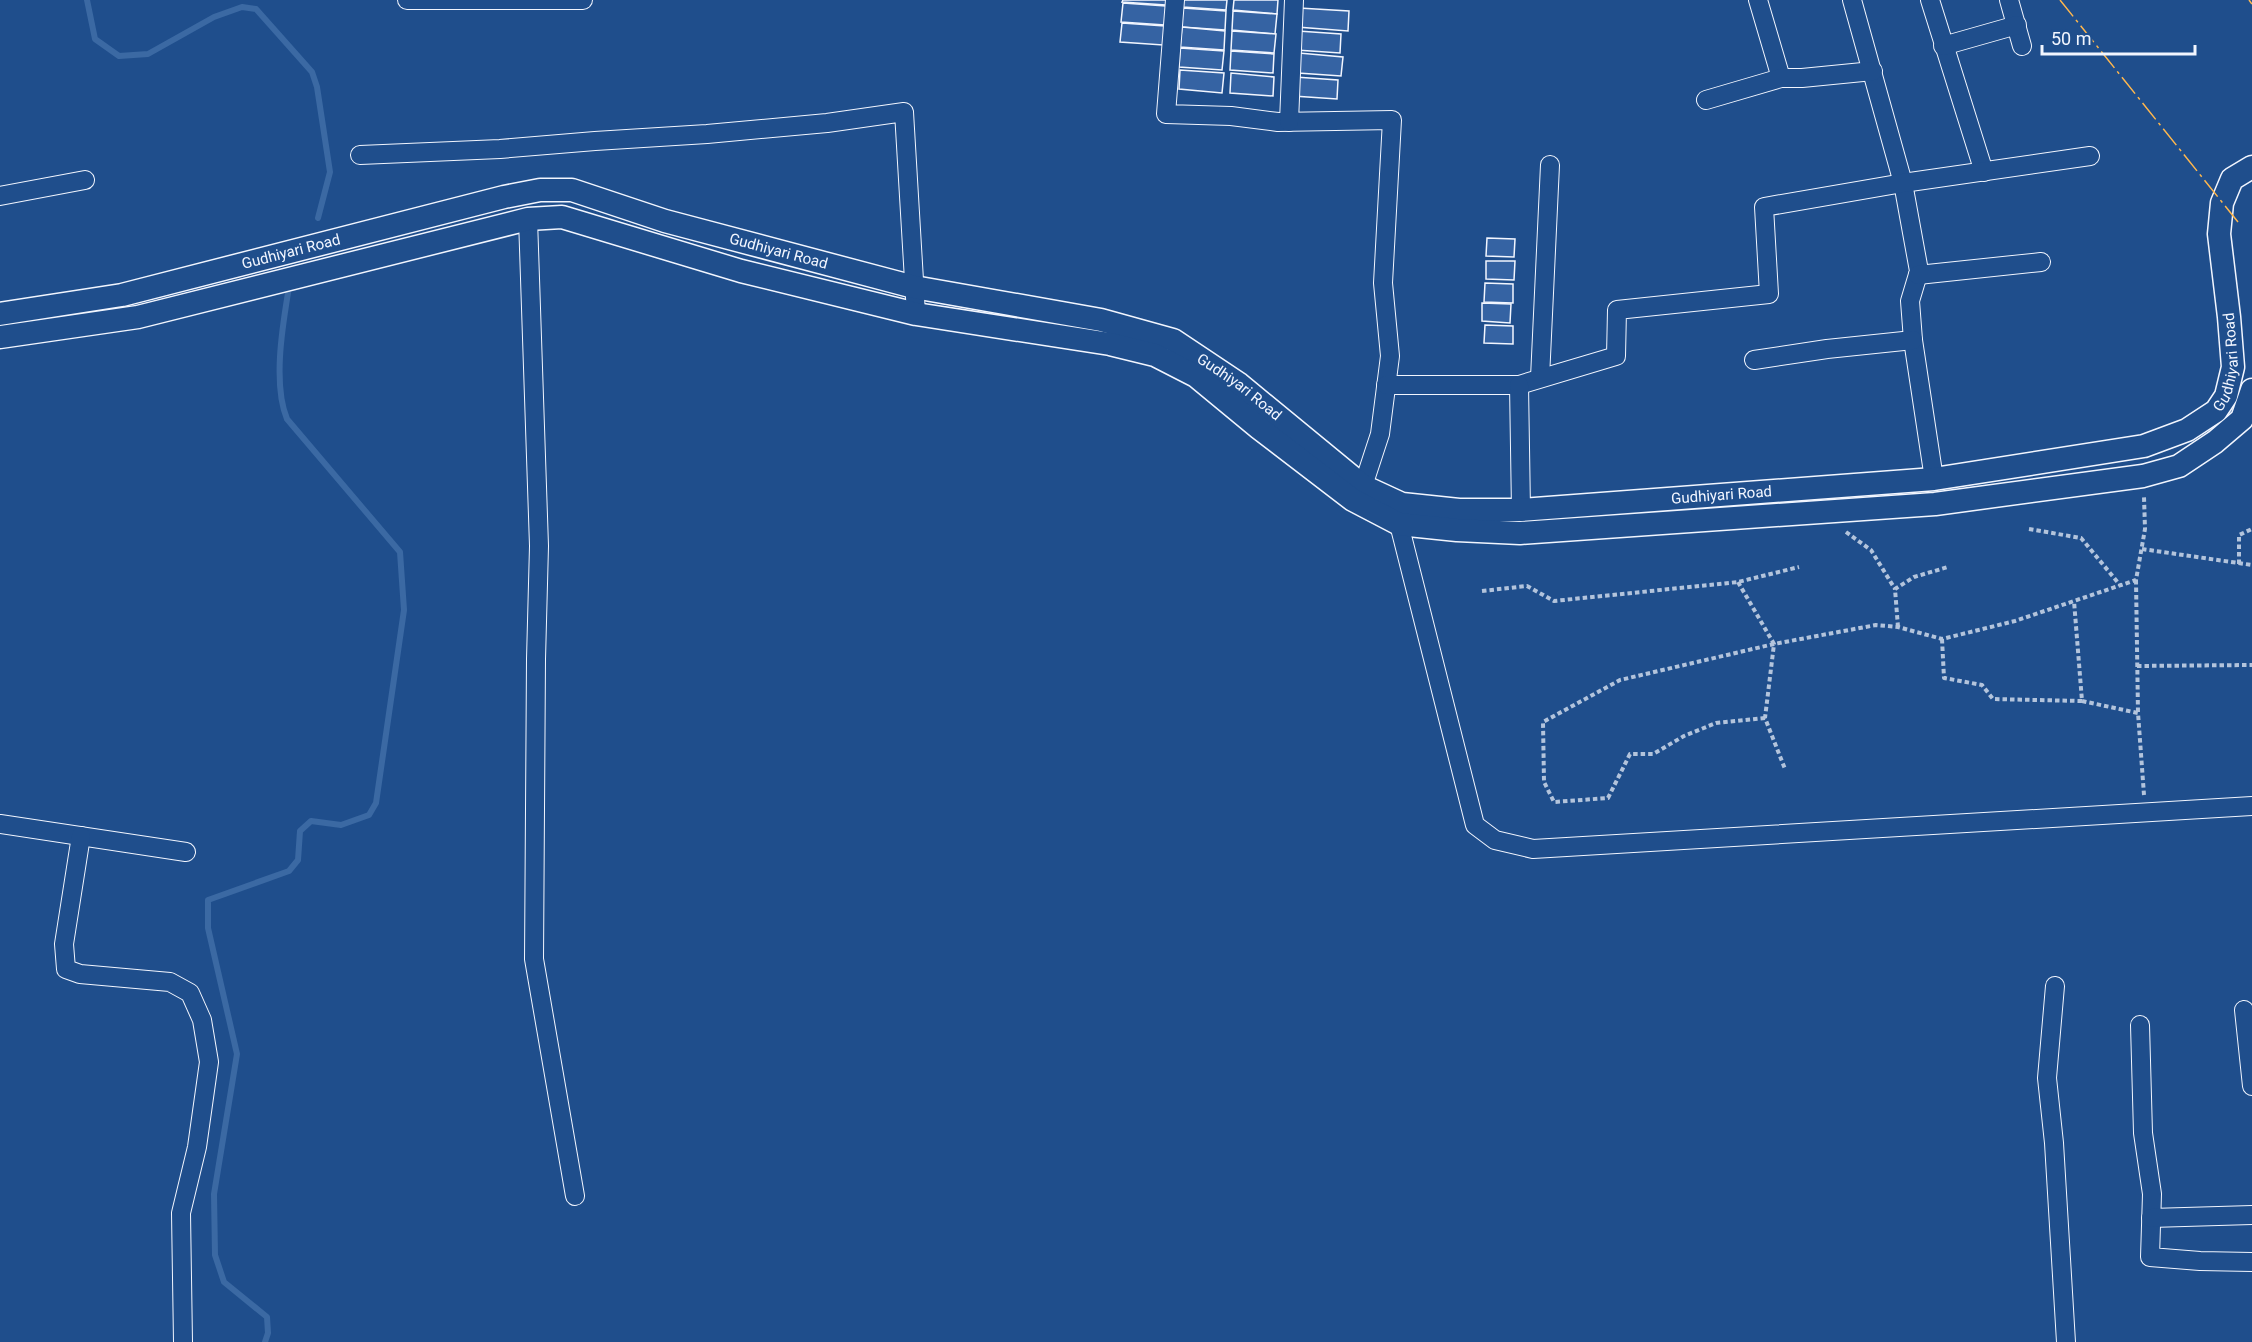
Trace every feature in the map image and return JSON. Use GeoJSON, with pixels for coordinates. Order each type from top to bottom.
{"type":"FeatureCollection","features":[{"type":"Feature","properties":{"kind":"street"},"geometry":{"type":"LineString","coordinates":[[407,0],[583,0]]}},
{"type":"Feature","properties":{"kind":"street"},"geometry":{"type":"LineString","coordinates":[[1175,0],[1166,114],[1231,116],[1289,122],[1392,120],[1383,283],[1390,356],[1380,434],[1363,486]]}},
{"type":"Feature","properties":{"kind":"street"},"geometry":{"type":"LineString","coordinates":[[1289,122],[1294,0]]}},
{"type":"Feature","properties":{"kind":"street"},"geometry":{"type":"LineString","coordinates":[[1758,0],[1781,78]]}},
{"type":"Feature","properties":{"kind":"street"},"geometry":{"type":"LineString","coordinates":[[1852,0],[1903,183],[1919,271],[1911,301],[1913,340],[1934,479]]}},
{"type":"Feature","properties":{"kind":"street"},"geometry":{"type":"LineString","coordinates":[[1930,0],[1984,172]]}},
{"type":"Feature","properties":{"kind":"street"},"geometry":{"type":"LineString","coordinates":[[2009,0],[2022,46]]}},
{"type":"Feature","properties":{"kind":"street"},"geometry":{"type":"LineString","coordinates":[[1943,46],[2017,25]]}},
{"type":"Feature","properties":{"kind":"street"},"geometry":{"type":"LineString","coordinates":[[1706,100],[1781,78],[1873,71]]}},
{"type":"Feature","properties":{"kind":"street"},"geometry":{"type":"LineString","coordinates":[[360,155],[500,149],[707,134],[828,123],[904,112],[916,314]]}},
{"type":"Feature","properties":{"kind":"street"},"geometry":{"type":"LineString","coordinates":[[1386,385],[1519,385],[1616,356],[1617,310],[1769,294],[1764,207],[1903,183],[2090,156]]}},
{"type":"Feature","properties":{"kind":"street"},"geometry":{"type":"LineString","coordinates":[[1540,378],[1550,165]]}},
{"type":"Feature","properties":{"kind":"street","name":"Gudhiyari Road"},"geometry":{"type":"LineString","coordinates":[[0,314],[122,295],[504,197],[540,190],[572,190],[665,221],[914,286],[1101,320],[1173,340],[1239,384],[1363,486],[1402,504],[1459,510],[1521,510],[1934,479],[2144,446],[2187,430],[2216,411],[2226,396],[2232,367],[2229,317],[2219,234],[2222,203],[2232,179],[2252,166]]}},
{"type":"Feature","properties":{"kind":"street"},"geometry":{"type":"LineString","coordinates":[[0,196],[85,180]]}},
{"type":"Feature","properties":{"kind":"street","name":"Gudhiyari Road"},"geometry":{"type":"LineString","coordinates":[[0,337],[138,317],[528,219],[562,217],[741,271],[916,314],[1110,344],[1155,355],[1196,376],[1353,500],[1399,524],[1520,533],[1935,504],[2148,475],[2179,466],[2215,442],[2242,419],[2252,390]]}},
{"type":"Feature","properties":{"kind":"street"},"geometry":{"type":"LineString","coordinates":[[528,219],[539,546],[534,959],[575,1196]]}},
{"type":"Feature","properties":{"kind":"street"},"geometry":{"type":"LineString","coordinates":[[1918,275],[2042,262]]}},
{"type":"Feature","properties":{"kind":"street"},"geometry":{"type":"LineString","coordinates":[[1754,360],[1827,349],[1913,340]]}},
{"type":"Feature","properties":{"kind":"street"},"geometry":{"type":"LineString","coordinates":[[1519,385],[1521,510]]}},
{"type":"Feature","properties":{"kind":"street"},"geometry":{"type":"LineString","coordinates":[[2144,446],[2148,475]]}},
{"type":"Feature","properties":{"kind":"street"},"geometry":{"type":"LineString","coordinates":[[1399,524],[1475,825],[1495,840],[1533,849],[2252,806]]}},
{"type":"Feature","properties":{"kind":"street"},"geometry":{"type":"LineString","coordinates":[[0,824],[186,852]]}},
{"type":"Feature","properties":{"kind":"street"},"geometry":{"type":"LineString","coordinates":[[81,836],[64,944],[66,969],[80,974],[170,982],[190,993],[202,1020],[209,1062],[197,1147],[181,1213],[183,1342]]}},
{"type":"Feature","properties":{"kind":"street"},"geometry":{"type":"LineString","coordinates":[[2055,986],[2047,1078],[2054,1143],[2066,1342]]}},
{"type":"Feature","properties":{"kind":"street"},"geometry":{"type":"LineString","coordinates":[[2244,1010],[2249,1035],[2252,1086]]}},
{"type":"Feature","properties":{"kind":"street"},"geometry":{"type":"LineString","coordinates":[[2140,1025],[2143,1133],[2152,1194],[2151,1257],[2200,1262],[2252,1262]]}},
{"type":"Feature","properties":{"kind":"street"},"geometry":{"type":"LineString","coordinates":[[2151,1218],[2252,1215]]}},
{"type":"Feature","properties":{"kind":"path"},"geometry":{"type":"LineString","coordinates":[[2146,813],[2138,713],[2136,580],[2145,529],[2148,475]]}},
{"type":"Feature","properties":{"kind":"path"},"geometry":{"type":"LineString","coordinates":[[2029,529],[2080,537],[2120,585]]}},
{"type":"Feature","properties":{"kind":"path"},"geometry":{"type":"LineString","coordinates":[[2240,564],[2239,535],[2252,529]]}},
{"type":"Feature","properties":{"kind":"path"},"geometry":{"type":"LineString","coordinates":[[1846,532],[1871,550],[1895,589],[1898,627]]}},
{"type":"Feature","properties":{"kind":"path"},"geometry":{"type":"LineString","coordinates":[[2142,549],[2252,565]]}},
{"type":"Feature","properties":{"kind":"path"},"geometry":{"type":"LineString","coordinates":[[1482,591],[1527,586],[1554,601],[1738,582],[1799,567]]}},
{"type":"Feature","properties":{"kind":"path"},"geometry":{"type":"LineString","coordinates":[[1895,589],[1914,577],[1948,567]]}},
{"type":"Feature","properties":{"kind":"path"},"geometry":{"type":"LineString","coordinates":[[1765,718],[1716,723],[1684,736],[1653,754],[1630,754],[1608,798],[1554,802],[1544,782],[1543,722],[1620,680],[1774,644],[1876,625],[1898,627],[1942,639],[2015,621],[2136,580]]}},
{"type":"Feature","properties":{"kind":"path"},"geometry":{"type":"LineString","coordinates":[[1738,582],[1774,644],[1765,718],[1785,769]]}},
{"type":"Feature","properties":{"kind":"path"},"geometry":{"type":"LineString","coordinates":[[2074,601],[2082,701]]}},
{"type":"Feature","properties":{"kind":"path"},"geometry":{"type":"LineString","coordinates":[[1942,639],[1944,678],[1982,685],[1994,699],[2082,701],[2138,713]]}},
{"type":"Feature","properties":{"kind":"path"},"geometry":{"type":"LineString","coordinates":[[2137,666],[2252,665]]}},
{"type":"Feature","properties":{"kind":"building"},"geometry":{"type":"Polygon","coordinates":[[[1123,0],[1166,0],[1166,5],[1122,2],[1123,0]]]}},
{"type":"Feature","properties":{"kind":"building"},"geometry":{"type":"Polygon","coordinates":[[[1183,0],[1227,0],[1226,10],[1183,7],[1183,0]]]}},
{"type":"Feature","properties":{"kind":"building"},"geometry":{"type":"Polygon","coordinates":[[[1234,0],[1278,0],[1277,14],[1233,10],[1234,0]]]}},
{"type":"Feature","properties":{"kind":"building"},"geometry":{"type":"Polygon","coordinates":[[[1123,3],[1166,6],[1165,25],[1121,22],[1123,3]]]}},
{"type":"Feature","properties":{"kind":"building"},"geometry":{"type":"Polygon","coordinates":[[[1183,8],[1226,11],[1225,30],[1181,27],[1183,8]]]}},
{"type":"Feature","properties":{"kind":"building"},"geometry":{"type":"Polygon","coordinates":[[[1299,8],[1349,11],[1348,31],[1297,27],[1299,8]]]}},
{"type":"Feature","properties":{"kind":"building"},"geometry":{"type":"Polygon","coordinates":[[[1233,11],[1277,14],[1275,34],[1232,30],[1233,11]]]}},
{"type":"Feature","properties":{"kind":"building"},"geometry":{"type":"Polygon","coordinates":[[[1122,23],[1165,26],[1163,45],[1120,42],[1122,23]]]}},
{"type":"Feature","properties":{"kind":"building"},"geometry":{"type":"Polygon","coordinates":[[[1182,27],[1225,31],[1224,50],[1180,47],[1182,27]]]}},
{"type":"Feature","properties":{"kind":"building"},"geometry":{"type":"Polygon","coordinates":[[[1232,31],[1276,34],[1274,53],[1231,50],[1232,31]]]}},
{"type":"Feature","properties":{"kind":"building"},"geometry":{"type":"Polygon","coordinates":[[[1298,31],[1341,34],[1340,53],[1296,50],[1298,31]]]}},
{"type":"Feature","properties":{"kind":"building"},"geometry":{"type":"Polygon","coordinates":[[[1180,48],[1224,51],[1222,70],[1179,67],[1180,48]]]}},
{"type":"Feature","properties":{"kind":"building"},"geometry":{"type":"Polygon","coordinates":[[[1231,51],[1274,54],[1273,73],[1230,70],[1231,51]]]}},
{"type":"Feature","properties":{"kind":"building"},"geometry":{"type":"Polygon","coordinates":[[[1299,53],[1343,57],[1341,76],[1298,73],[1299,53]]]}},
{"type":"Feature","properties":{"kind":"building"},"geometry":{"type":"Polygon","coordinates":[[[1180,70],[1224,73],[1222,93],[1179,89],[1180,70]]]}},
{"type":"Feature","properties":{"kind":"building"},"geometry":{"type":"Polygon","coordinates":[[[1231,73],[1274,77],[1273,96],[1230,93],[1231,73]]]}},
{"type":"Feature","properties":{"kind":"building"},"geometry":{"type":"Polygon","coordinates":[[[1295,77],[1338,80],[1337,99],[1293,96],[1295,77]]]}},
{"type":"Feature","properties":{"kind":"building"},"geometry":{"type":"Polygon","coordinates":[[[1487,238],[1515,239],[1514,257],[1486,256],[1487,238]]]}},
{"type":"Feature","properties":{"kind":"building"},"geometry":{"type":"Polygon","coordinates":[[[1486,261],[1515,261],[1514,280],[1486,279],[1486,261]]]}},
{"type":"Feature","properties":{"kind":"building"},"geometry":{"type":"Polygon","coordinates":[[[1485,283],[1513,284],[1513,303],[1484,302],[1485,283]]]}},
{"type":"Feature","properties":{"kind":"building"},"geometry":{"type":"Polygon","coordinates":[[[1482,303],[1511,304],[1510,323],[1482,321],[1482,303]]]}},
{"type":"Feature","properties":{"kind":"building"},"geometry":{"type":"Polygon","coordinates":[[[1485,325],[1513,326],[1513,344],[1484,343],[1485,325]]]}},
{"type":"Feature","properties":{"kind":"waterway"},"geometry":{"type":"LineString","coordinates":[[87,0],[95,39],[119,56],[148,54],[214,17],[242,7],[256,9],[312,72],[317,87],[330,172],[318,218]]}},
{"type":"Feature","properties":{"kind":"waterway"},"geometry":{"type":"LineString","coordinates":[[265,1342],[268,1333],[267,1317],[224,1282],[215,1255],[214,1194],[237,1054],[208,928],[208,900],[289,871],[298,860],[300,831],[311,821],[341,825],[369,815],[376,803],[404,610],[400,552],[287,419],[280,390],[280,357],[288,293]]}},
{"type":"Feature","properties":{"kind":"power"},"geometry":{"type":"LineString","coordinates":[[2060,0],[2238,222]]}},
{"type":"Feature","properties":{"kind":"power"},"geometry":{"type":"LineString","coordinates":[[2249,0],[2252,4]]}}]}
